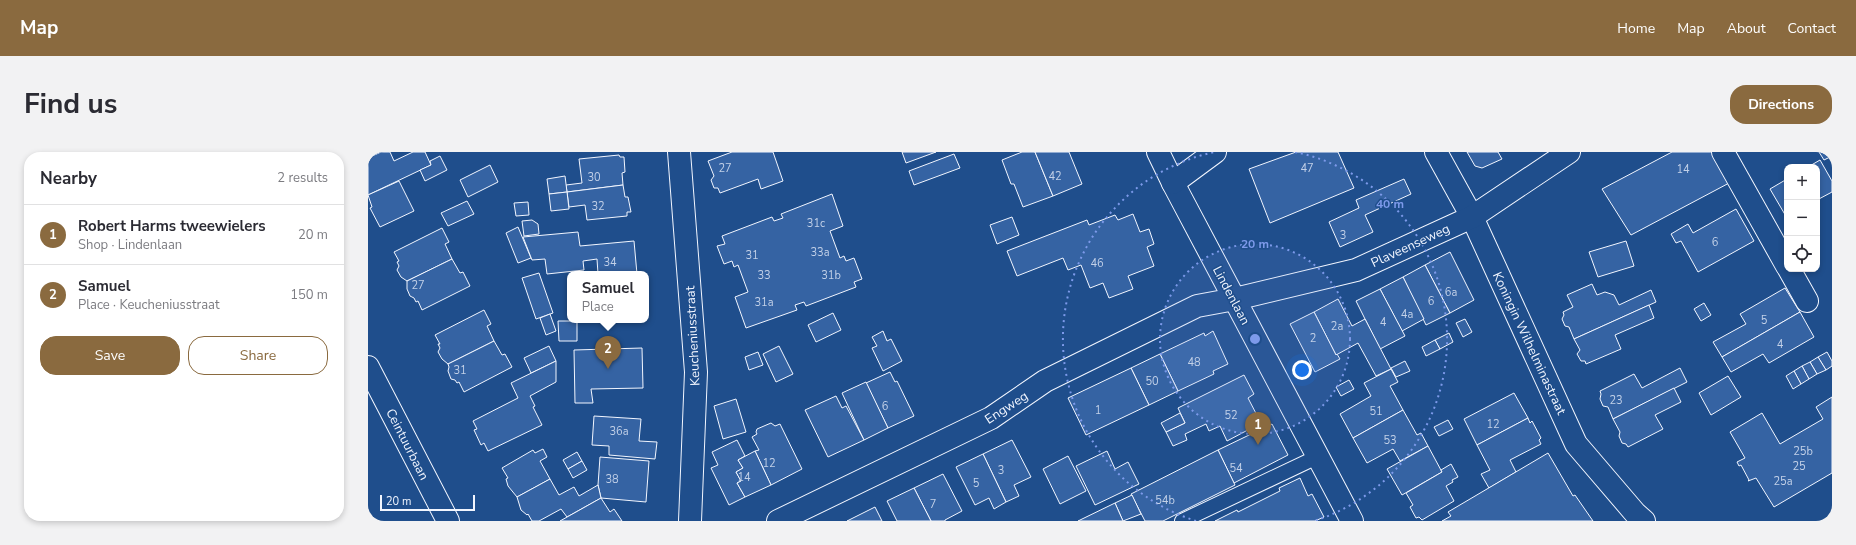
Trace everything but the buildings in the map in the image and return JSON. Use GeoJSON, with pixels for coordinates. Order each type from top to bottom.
{"type":"FeatureCollection","features":[{"type":"Feature","properties":{"kind":"street","name":"Keucheniusstraat"},"geometry":{"type":"LineString","coordinates":[[679,152],[696,372],[690,521]]}},
{"type":"Feature","properties":{"kind":"street","name":"Lindenlaan"},"geometry":{"type":"LineString","coordinates":[[1158,152],[1352,521]]}},
{"type":"Feature","properties":{"kind":"street"},"geometry":{"type":"LineString","coordinates":[[1173,183],[1215,152]]}},
{"type":"Feature","properties":{"kind":"street","name":"Koningin Wilhelminastraat"},"geometry":{"type":"LineString","coordinates":[[1436,152],[1472,217],[1576,444],[1635,513],[1644,521]]}},
{"type":"Feature","properties":{"kind":"street","name":"Plaveenseweg"},"geometry":{"type":"LineString","coordinates":[[1235,300],[1356,270],[1472,217],[1568,152]]}},
{"type":"Feature","properties":{"kind":"street"},"geometry":{"type":"LineString","coordinates":[[1723,152],[1784,261]]}},
{"type":"Feature","properties":{"kind":"street"},"geometry":{"type":"LineString","coordinates":[[1791,272],[1807,301]]}},
{"type":"Feature","properties":{"kind":"street","name":"Engweg"},"geometry":{"type":"LineString","coordinates":[[778,521],[991,418],[1045,381],[1197,306],[1235,300]]}},
{"type":"Feature","properties":{"kind":"street","name":"Ceintuurbaan"},"geometry":{"type":"LineString","coordinates":[[368,367],[448,521]]}},
{"type":"Feature","properties":{"kind":"lane"},"geometry":{"type":"LineString","coordinates":[[1182,521],[1317,457]]}},
{"type":"Feature","properties":{"kind":"place","name":"Samuel"},"geometry":{"type":"Point","coordinates":[608,369]}},
{"type":"Feature","properties":{"kind":"place","name":"Robert Harms tweewielers"},"geometry":{"type":"Point","coordinates":[1258,445]}}]}
